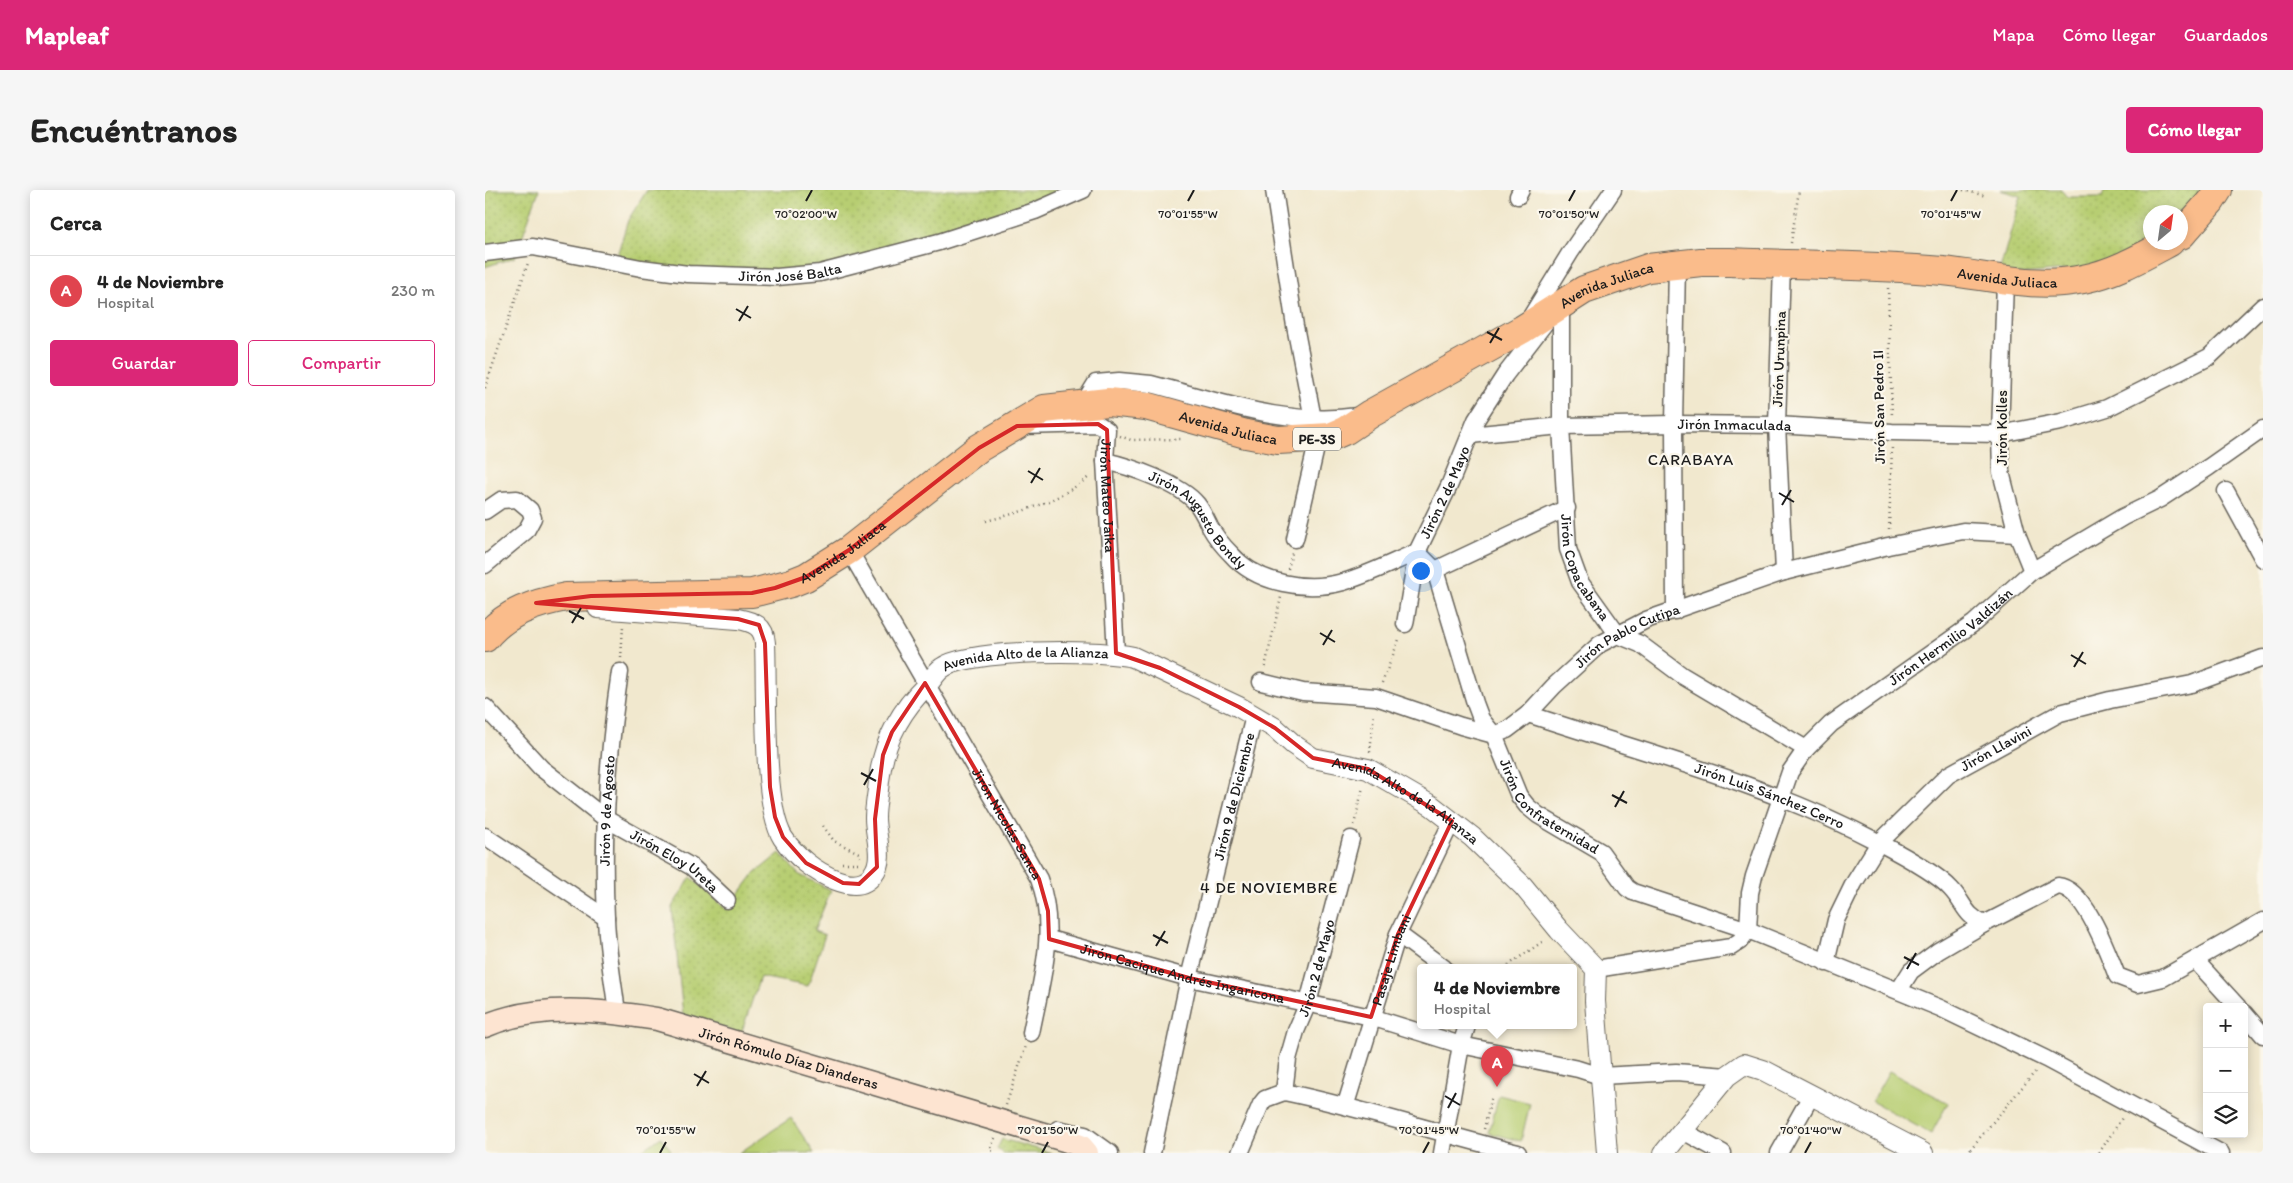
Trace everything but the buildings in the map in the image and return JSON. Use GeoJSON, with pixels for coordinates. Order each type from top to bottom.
{"type":"FeatureCollection","features":[{"type":"Feature","properties":{"kind":"highway"},"geometry":{"type":"LineString","coordinates":[[2188,227],[2218,190]]}},
{"type":"Feature","properties":{"kind":"highway","name":"Avenida Juliaca"},"geometry":{"type":"LineString","coordinates":[[485,638],[494,627],[508,616],[536,603],[591,596],[752,593],[775,588],[806,577],[849,550],[979,448],[1044,409],[1108,402],[1146,406],[1246,434],[1278,440],[1315,429],[1346,430],[1370,414],[1523,329],[1585,290],[1648,268],[1787,256],[1887,268],[1943,271],[2005,281],[2039,283],[2083,279],[2123,267],[2155,250]]}},
{"type":"Feature","properties":{"kind":"main road","name":"Jirón Rómulo Díaz Dianderas"},"geometry":{"type":"LineString","coordinates":[[485,1026],[506,1019],[549,1012],[617,1012],[657,1019],[1002,1128],[1081,1146],[1087,1153]]}},
{"type":"Feature","properties":{"kind":"street","name":"Jirón José Balta"},"geometry":{"type":"LineString","coordinates":[[485,253],[533,247],[649,269],[688,274],[777,277],[820,273],[939,242],[1035,211],[1083,190]]}},
{"type":"Feature","properties":{"kind":"street"},"geometry":{"type":"LineString","coordinates":[[1274,190],[1295,326],[1315,429],[1295,539]]}},
{"type":"Feature","properties":{"kind":"street"},"geometry":{"type":"LineString","coordinates":[[1523,329],[1557,277],[1570,253],[1613,190]]}},
{"type":"Feature","properties":{"kind":"street","name":"Jirón Urunpina"},"geometry":{"type":"LineString","coordinates":[[1785,572],[1777,425],[1787,256]]}},
{"type":"Feature","properties":{"kind":"street"},"geometry":{"type":"LineString","coordinates":[[1675,611],[1674,424],[1677,264]]}},
{"type":"Feature","properties":{"kind":"street","name":"Jirón Kolles"},"geometry":{"type":"LineString","coordinates":[[2005,281],[1999,434],[2001,472],[2017,534],[2032,571]]}},
{"type":"Feature","properties":{"kind":"street","name":"Jirón Copacabana"},"geometry":{"type":"LineString","coordinates":[[1561,304],[1561,426],[1568,549],[1580,582],[1618,635],[1640,644],[1683,676],[1807,749]]}},
{"type":"Feature","properties":{"kind":"street","name":"Jirón 2 de Mayo"},"geometry":{"type":"LineString","coordinates":[[1405,624],[1417,552],[1449,486],[1476,420],[1505,375],[1561,304]]}},
{"type":"Feature","properties":{"kind":"street","name":"Jirón Inmaculada"},"geometry":{"type":"LineString","coordinates":[[1470,435],[1561,426],[1674,424],[1777,425],[1892,432],[1999,434],[2061,422],[2107,408],[2209,357],[2263,306]]}},
{"type":"Feature","properties":{"kind":"street","name":"Jirón Mateo Jaika"},"geometry":{"type":"LineString","coordinates":[[1017,426],[1098,424],[1107,430],[1105,460],[1116,653]]}},
{"type":"Feature","properties":{"kind":"street","name":"Jirón Hermilio Valdizán"},"geometry":{"type":"LineString","coordinates":[[1748,930],[1750,893],[1754,876],[1790,772],[1807,749],[1831,724],[1974,623],[2032,571],[2123,517],[2166,495],[2263,429]]}},
{"type":"Feature","properties":{"kind":"street","name":"Jirón Augusto Bondy"},"geometry":{"type":"LineString","coordinates":[[1105,460],[1121,464],[1156,478],[1189,496],[1197,503],[1211,529],[1232,555],[1245,566],[1285,583],[1302,586],[1344,582],[1417,552]]}},
{"type":"Feature","properties":{"kind":"street"},"geometry":{"type":"LineString","coordinates":[[2226,491],[2263,560]]}},
{"type":"Feature","properties":{"kind":"street"},"geometry":{"type":"LineString","coordinates":[[485,511],[501,500],[517,499],[530,510],[533,518],[526,531],[485,565]]}},
{"type":"Feature","properties":{"kind":"street"},"geometry":{"type":"LineString","coordinates":[[1417,552],[1435,570],[1567,508]]}},
{"type":"Feature","properties":{"kind":"street","name":"Jirón Pablo Cutipa"},"geometry":{"type":"LineString","coordinates":[[1494,735],[1507,730],[1528,714],[1585,656],[1646,620],[1785,572],[1888,546],[1963,531],[2017,534]]}},
{"type":"Feature","properties":{"kind":"street","name":"Jirón Nicolás Sanca"},"geometry":{"type":"LineString","coordinates":[[849,550],[1039,879],[1049,911],[1049,939],[1031,1033]]}},
{"type":"Feature","properties":{"kind":"street","name":"Jirón Confraternidad"},"geometry":{"type":"LineString","coordinates":[[1435,570],[1475,703],[1481,718],[1494,735],[1519,796],[1527,806],[1601,852],[1627,888],[1633,892],[1748,930],[1826,963],[1899,990],[1990,1031],[2221,1153]]}},
{"type":"Feature","properties":{"kind":"street","name":"Avenida Alto de la Alianza"},"geometry":{"type":"LineString","coordinates":[[536,603],[738,619],[759,626],[765,634],[770,787],[775,817],[783,837],[806,863],[824,875],[843,883],[859,884],[873,875],[877,867],[879,857],[875,819],[883,755],[892,732],[918,692],[943,668],[965,660],[1053,652],[1116,653],[1160,668],[1254,716],[1275,728],[1294,745],[1313,758],[1368,769],[1408,792],[1452,821],[1523,886],[1559,930],[1596,969]]}},
{"type":"Feature","properties":{"kind":"street","name":"Jirón Llavini"},"geometry":{"type":"LineString","coordinates":[[1826,963],[1835,920],[1854,883],[1879,843],[1947,775],[2060,713],[2110,700],[2192,684],[2263,658]]}},
{"type":"Feature","properties":{"kind":"street","name":"Jirón 9 de Agosto"},"geometry":{"type":"LineString","coordinates":[[617,1012],[606,918],[606,819],[610,738],[620,672]]}},
{"type":"Feature","properties":{"kind":"street"},"geometry":{"type":"LineString","coordinates":[[1261,682],[1303,692],[1376,697],[1461,726],[1494,735]]}},
{"type":"Feature","properties":{"kind":"street","name":"Jirón Eloy Ureta"},"geometry":{"type":"LineString","coordinates":[[485,707],[541,768],[606,819],[692,867],[727,900]]}},
{"type":"Feature","properties":{"kind":"street","name":"Jirón Luis Sánchez Cerro"},"geometry":{"type":"LineString","coordinates":[[1528,714],[1781,797],[1879,843],[1951,889],[1968,916],[1984,924]]}},
{"type":"Feature","properties":{"kind":"street","name":"Jirón 9 de Diciembre"},"geometry":{"type":"LineString","coordinates":[[1152,1153],[1189,978],[1254,716]]}},
{"type":"Feature","properties":{"kind":"street","name":"Pasaje Limbani"},"geometry":{"type":"LineString","coordinates":[[1346,1104],[1371,1017],[1398,934],[1452,821]]}},
{"type":"Feature","properties":{"kind":"street"},"geometry":{"type":"LineString","coordinates":[[485,836],[606,918]]}},
{"type":"Feature","properties":{"kind":"street","name":"Jirón 2 de Mayo"},"geometry":{"type":"LineString","coordinates":[[1284,1092],[1288,1059],[1296,1031],[1308,1003],[1351,839]]}},
{"type":"Feature","properties":{"kind":"street"},"geometry":{"type":"LineString","coordinates":[[1899,990],[1905,977],[1922,962],[1984,924],[2052,888],[2066,887],[2077,896],[2104,942],[2117,976],[2138,984],[2163,978],[2263,921]]}},
{"type":"Feature","properties":{"kind":"street"},"geometry":{"type":"LineString","coordinates":[[1607,1153],[1595,1001],[1596,969],[1731,947],[1740,941],[1748,930]]}},
{"type":"Feature","properties":{"kind":"street"},"geometry":{"type":"LineString","coordinates":[[1398,934],[1439,964]]}},
{"type":"Feature","properties":{"kind":"street","name":"Jirón Cacique Andrés Ingaricona"},"geometry":{"type":"LineString","coordinates":[[1049,939],[1189,978],[1371,1017],[1461,1045],[1579,1069],[1600,1076],[1676,1072],[1727,1076]]}},
{"type":"Feature","properties":{"kind":"street"},"geometry":{"type":"LineString","coordinates":[[2195,960],[2235,1003]]}},
{"type":"Feature","properties":{"kind":"street"},"geometry":{"type":"LineString","coordinates":[[2248,1018],[2263,1035]]}},
{"type":"Feature","properties":{"kind":"street"},"geometry":{"type":"LineString","coordinates":[[1443,1153],[1461,1045],[1466,1029]]}},
{"type":"Feature","properties":{"kind":"street"},"geometry":{"type":"LineString","coordinates":[[1664,1153],[1727,1076],[1744,1064],[1754,1066],[1922,1153]]}},
{"type":"Feature","properties":{"kind":"street"},"geometry":{"type":"LineString","coordinates":[[1240,1153],[1261,1104],[1265,1099],[1284,1092],[1346,1104],[1446,1135],[1518,1153]]}},
{"type":"Feature","properties":{"kind":"street"},"geometry":{"type":"LineString","coordinates":[[1779,1153],[1811,1096]]}},
{"type":"Feature","properties":{"kind":"street"},"geometry":{"type":"LineString","coordinates":[[1002,1128],[1047,1127],[1085,1135],[1110,1153]]}},
{"type":"Feature","properties":{"kind":"street"},"geometry":{"type":"LineString","coordinates":[[1683,1131],[1723,1153]]}},
{"type":"Feature","properties":{"kind":"path"},"geometry":{"type":"LineString","coordinates":[[1787,256],[1799,190]]}},
{"type":"Feature","properties":{"kind":"path"},"geometry":{"type":"LineString","coordinates":[[1963,190],[1987,196]]}},
{"type":"Feature","properties":{"kind":"path"},"geometry":{"type":"LineString","coordinates":[[485,388],[533,247]]}},
{"type":"Feature","properties":{"kind":"path","name":"Jirón San Pedro II"},"geometry":{"type":"LineString","coordinates":[[1887,268],[1892,432],[1888,546]]}},
{"type":"Feature","properties":{"kind":"path"},"geometry":{"type":"LineString","coordinates":[[1107,430],[1131,440],[1167,438]]}},
{"type":"Feature","properties":{"kind":"path"},"geometry":{"type":"LineString","coordinates":[[986,521],[1038,506],[1080,484],[1105,460]]}},
{"type":"Feature","properties":{"kind":"path"},"geometry":{"type":"LineString","coordinates":[[1261,682],[1295,539]]}},
{"type":"Feature","properties":{"kind":"path"},"geometry":{"type":"LineString","coordinates":[[620,672],[624,610]]}},
{"type":"Feature","properties":{"kind":"path"},"geometry":{"type":"LineString","coordinates":[[1351,839],[1368,769],[1376,697],[1405,624]]}},
{"type":"Feature","properties":{"kind":"path"},"geometry":{"type":"LineString","coordinates":[[823,826],[834,841],[860,855],[860,861],[857,863],[837,862]]}},
{"type":"Feature","properties":{"kind":"path"},"geometry":{"type":"LineString","coordinates":[[1510,964],[1559,930]]}},
{"type":"Feature","properties":{"kind":"path"},"geometry":{"type":"LineString","coordinates":[[995,1153],[991,1150],[1002,1128],[1031,1033]]}},
{"type":"Feature","properties":{"kind":"path"},"geometry":{"type":"LineString","coordinates":[[1967,1153],[2046,1060]]}},
{"type":"Feature","properties":{"kind":"path"},"geometry":{"type":"LineString","coordinates":[[1483,1131],[1492,1096]]}},
{"type":"Feature","properties":{"kind":"path"},"geometry":{"type":"LineString","coordinates":[[2099,1153],[2131,1104]]}},
{"type":"Feature","properties":{"kind":"highlighted area"},"geometry":{"type":"Polygon","coordinates":[[[1098,424],[1107,430],[1116,653],[1160,668],[1239,707],[1275,728],[1313,758],[1368,769],[1452,821],[1398,934],[1371,1017],[1189,978],[1049,939],[1048,911],[1039,879],[925,683],[892,732],[883,755],[875,819],[877,867],[859,884],[843,883],[806,863],[783,837],[775,817],[770,787],[765,643],[759,625],[738,619],[536,603],[591,596],[752,593],[775,588],[806,577],[849,550],[979,448],[1017,426],[1098,424]]]}},
{"type":"Feature","properties":{"kind":"green space"},"geometry":{"type":"Polygon","coordinates":[[[485,190],[539,190],[515,257],[485,267],[485,190]]]}},
{"type":"Feature","properties":{"kind":"green space"},"geometry":{"type":"Polygon","coordinates":[[[647,190],[1081,190],[822,276],[614,265],[628,220],[647,190]]]}},
{"type":"Feature","properties":{"kind":"green space"},"geometry":{"type":"Polygon","coordinates":[[[2000,190],[2061,190],[2067,197],[2102,197],[2105,190],[2205,190],[2188,213],[2188,205],[2143,205],[2143,247],[2111,266],[1998,276],[2021,196],[2000,190]]]}},
{"type":"Feature","properties":{"kind":"green space"},"geometry":{"type":"Polygon","coordinates":[[[780,853],[798,874],[831,890],[814,931],[825,935],[808,986],[760,977],[741,1034],[683,1015],[672,907],[691,877],[727,910],[754,874],[780,853]]]}},
{"type":"Feature","properties":{"kind":"green space"},"geometry":{"type":"Polygon","coordinates":[[[1889,1071],[1948,1103],[1931,1134],[1872,1101],[1889,1071]]]}},
{"type":"Feature","properties":{"kind":"green space"},"geometry":{"type":"Polygon","coordinates":[[[1499,1095],[1530,1103],[1521,1141],[1489,1133],[1499,1095]]]}},
{"type":"Feature","properties":{"kind":"green space"},"geometry":{"type":"Polygon","coordinates":[[[791,1118],[814,1153],[739,1153],[791,1118]]]}},
{"type":"Feature","properties":{"kind":"green space"},"geometry":{"type":"Polygon","coordinates":[[[661,1137],[671,1150],[667,1153],[639,1153],[661,1137]]]}},
{"type":"Feature","properties":{"kind":"green space"},"geometry":{"type":"Polygon","coordinates":[[[1002,1139],[1052,1153],[1004,1153],[997,1149],[1002,1139]]]}},
{"type":"Feature","properties":{"kind":"place","name":"4 de Noviembre"},"geometry":{"type":"Point","coordinates":[1497,1087]}},
{"type":"Feature","properties":{"kind":"district","name":"CARABAYA"},"geometry":{"type":"Point","coordinates":[1691,459]}},
{"type":"Feature","properties":{"kind":"district","name":"4 DE NOVIEMBRE"},"geometry":{"type":"Point","coordinates":[1269,887]}}]}
